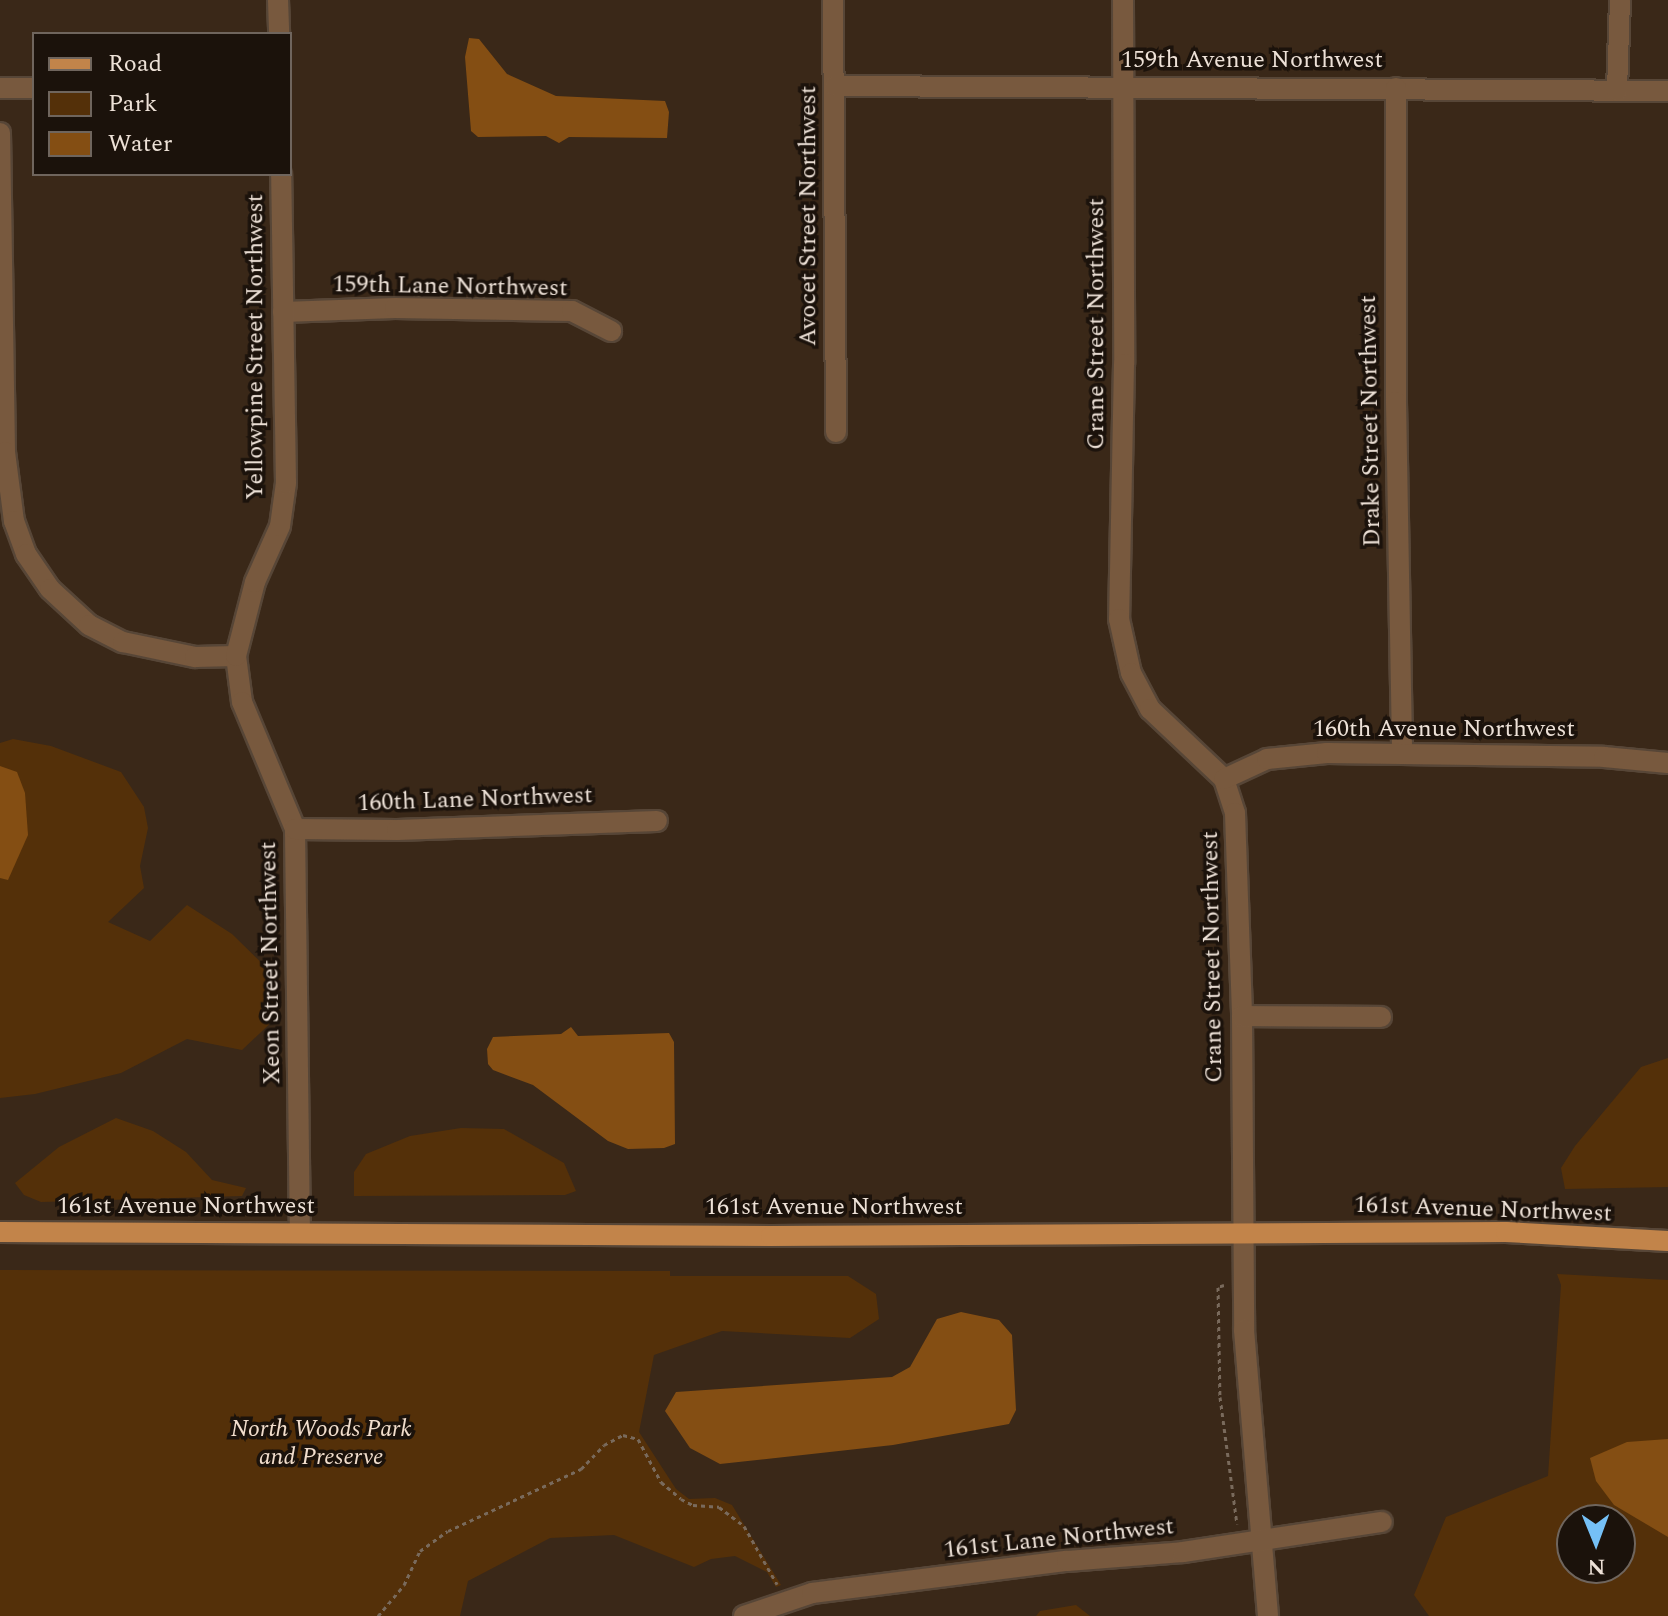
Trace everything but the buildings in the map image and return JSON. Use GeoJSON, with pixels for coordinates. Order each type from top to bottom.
{"type":"FeatureCollection","features":[{"type":"Feature","properties":{"kind":"main road","name":"161st Avenue Northwest"},"geometry":{"type":"LineString","coordinates":[[0,1232],[1506,1232],[1668,1241]]}},
{"type":"Feature","properties":{"kind":"street"},"geometry":{"type":"LineString","coordinates":[[278,0],[279,32]]}},
{"type":"Feature","properties":{"kind":"street","name":"Avocet Street Northwest"},"geometry":{"type":"LineString","coordinates":[[833,0],[836,432]]}},
{"type":"Feature","properties":{"kind":"street","name":"Crane Street Northwest"},"geometry":{"type":"LineString","coordinates":[[1123,0],[1119,619],[1131,673],[1150,709],[1224,779],[1235,813],[1242,1016],[1243,1278],[1248,1410],[1268,1616]]}},
{"type":"Feature","properties":{"kind":"street"},"geometry":{"type":"LineString","coordinates":[[1617,91],[1620,0]]}},
{"type":"Feature","properties":{"kind":"street","name":"159th Avenue Northwest"},"geometry":{"type":"LineString","coordinates":[[835,86],[1668,91]]}},
{"type":"Feature","properties":{"kind":"street"},"geometry":{"type":"LineString","coordinates":[[0,88],[32,88]]}},
{"type":"Feature","properties":{"kind":"street","name":"Drake Street Northwest"},"geometry":{"type":"LineString","coordinates":[[1396,88],[1396,402],[1402,754]]}},
{"type":"Feature","properties":{"kind":"street"},"geometry":{"type":"LineString","coordinates":[[0,133],[5,452],[14,521],[26,554],[50,589],[89,625],[123,642],[195,657],[236,656]]}},
{"type":"Feature","properties":{"kind":"street","name":"Yellowpine Street Northwest"},"geometry":{"type":"LineString","coordinates":[[236,656],[255,582],[280,526],[286,483],[281,176]]}},
{"type":"Feature","properties":{"kind":"street","name":"159th Lane Northwest"},"geometry":{"type":"LineString","coordinates":[[283,312],[395,308],[572,311],[611,331]]}},
{"type":"Feature","properties":{"kind":"street","name":"Xeon Street Northwest"},"geometry":{"type":"LineString","coordinates":[[236,656],[242,702],[295,829],[300,1233]]}},
{"type":"Feature","properties":{"kind":"street","name":"160th Avenue Northwest"},"geometry":{"type":"LineString","coordinates":[[1224,779],[1267,759],[1327,753],[1604,757],[1668,763]]}},
{"type":"Feature","properties":{"kind":"street","name":"160th Lane Northwest"},"geometry":{"type":"LineString","coordinates":[[295,829],[397,830],[657,821]]}},
{"type":"Feature","properties":{"kind":"street"},"geometry":{"type":"LineString","coordinates":[[1242,1016],[1381,1017]]}},
{"type":"Feature","properties":{"kind":"street","name":"161st Lane Northwest"},"geometry":{"type":"LineString","coordinates":[[744,1616],[812,1593],[1382,1522]]}},
{"type":"Feature","properties":{"kind":"path"},"geometry":{"type":"LineString","coordinates":[[1239,1542],[1220,1397],[1218,1287],[1243,1278]]}},
{"type":"Feature","properties":{"kind":"path"},"geometry":{"type":"LineString","coordinates":[[378,1616],[404,1585],[420,1551],[448,1531],[581,1469],[604,1445],[623,1435],[638,1439],[661,1482],[681,1499],[693,1505],[719,1507],[744,1526],[784,1602]]}},
{"type":"Feature","properties":{"kind":"green space"},"geometry":{"type":"Polygon","coordinates":[[[13,739],[51,746],[121,772],[144,807],[148,828],[140,866],[144,888],[108,922],[150,941],[187,905],[232,934],[274,975],[277,1017],[242,1050],[187,1039],[121,1073],[35,1094],[0,1098],[0,743],[13,739]]]}},
{"type":"Feature","properties":{"kind":"green space"},"geometry":{"type":"Polygon","coordinates":[[[1668,1058],[1668,1187],[1565,1189],[1561,1168],[1575,1146],[1641,1067],[1668,1058]]]}},
{"type":"Feature","properties":{"kind":"green space"},"geometry":{"type":"Polygon","coordinates":[[[116,1118],[153,1131],[186,1152],[212,1180],[246,1188],[242,1196],[41,1202],[24,1195],[15,1183],[59,1147],[116,1118]]]}},
{"type":"Feature","properties":{"kind":"green space"},"geometry":{"type":"Polygon","coordinates":[[[461,1128],[504,1129],[564,1163],[576,1191],[565,1195],[354,1196],[354,1172],[366,1154],[410,1136],[461,1128]]]}},
{"type":"Feature","properties":{"kind":"green space","name":"North Woods Park and Preserve"},"geometry":{"type":"Polygon","coordinates":[[[0,1270],[670,1271],[670,1276],[848,1276],[876,1294],[879,1319],[850,1338],[722,1331],[654,1355],[639,1432],[676,1489],[689,1499],[715,1498],[732,1505],[781,1585],[776,1587],[767,1572],[735,1556],[711,1559],[694,1567],[614,1535],[550,1538],[468,1581],[460,1616],[0,1616],[0,1270]]]}},
{"type":"Feature","properties":{"kind":"green space"},"geometry":{"type":"Polygon","coordinates":[[[1557,1274],[1668,1280],[1668,1616],[1429,1616],[1414,1595],[1446,1517],[1548,1476],[1561,1285],[1557,1274]]]}},
{"type":"Feature","properties":{"kind":"green space"},"geometry":{"type":"Polygon","coordinates":[[[1076,1605],[1090,1616],[1036,1616],[1040,1611],[1076,1605]]]}},
{"type":"Feature","properties":{"kind":"water"},"geometry":{"type":"Polygon","coordinates":[[[469,38],[479,39],[507,74],[556,96],[665,101],[669,112],[667,138],[569,137],[559,143],[546,136],[478,137],[471,131],[465,57],[469,38]]]}},
{"type":"Feature","properties":{"kind":"water"},"geometry":{"type":"Polygon","coordinates":[[[0,766],[17,772],[25,793],[28,835],[8,880],[0,878],[0,766]]]}},
{"type":"Feature","properties":{"kind":"water"},"geometry":{"type":"Polygon","coordinates":[[[571,1027],[578,1036],[669,1033],[674,1042],[675,1144],[664,1148],[628,1149],[608,1141],[533,1085],[493,1070],[488,1064],[487,1049],[493,1037],[561,1034],[571,1027]]]}},
{"type":"Feature","properties":{"kind":"water"},"geometry":{"type":"Polygon","coordinates":[[[961,1312],[999,1320],[1012,1335],[1016,1410],[1009,1424],[893,1445],[720,1464],[690,1448],[665,1411],[676,1392],[892,1377],[910,1367],[937,1319],[961,1312]]]}},
{"type":"Feature","properties":{"kind":"water"},"geometry":{"type":"Polygon","coordinates":[[[1668,1439],[1668,1537],[1636,1518],[1636,1504],[1613,1504],[1596,1481],[1590,1458],[1627,1442],[1668,1439]]]}}]}
